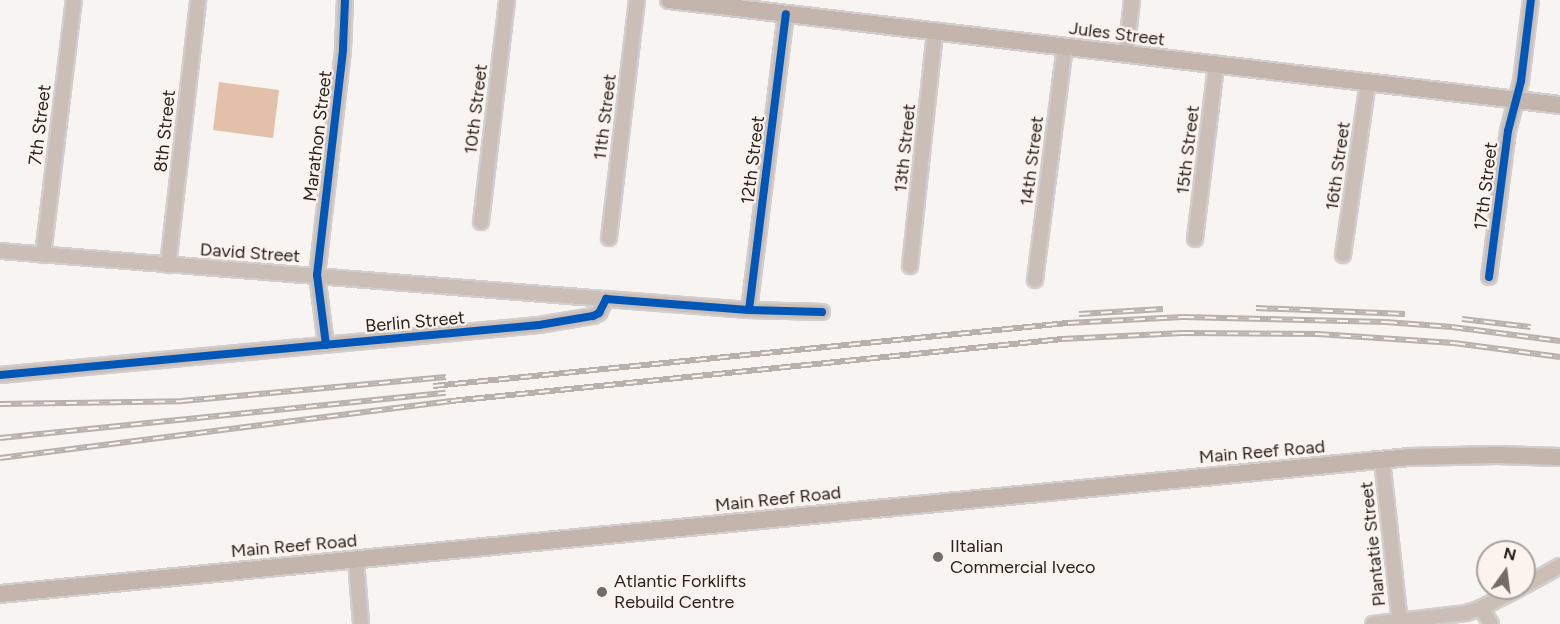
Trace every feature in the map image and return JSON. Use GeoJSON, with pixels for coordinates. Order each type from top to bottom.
{"type":"FeatureCollection","features":[{"type":"Feature","properties":{"kind":"main road","name":"Jules Street"},"geometry":{"type":"LineString","coordinates":[[669,0],[729,4],[786,14],[935,33],[1560,105]]}},
{"type":"Feature","properties":{"kind":"main road","name":"Main Reef Road"},"geometry":{"type":"LineString","coordinates":[[0,594],[1382,460],[1464,455],[1560,457]]}},
{"type":"Feature","properties":{"kind":"street","name":"7th Street"},"geometry":{"type":"LineString","coordinates":[[43,255],[74,0]]}},
{"type":"Feature","properties":{"kind":"street","name":"8th Street"},"geometry":{"type":"LineString","coordinates":[[168,265],[198,0]]}},
{"type":"Feature","properties":{"kind":"street","name":"Marathon Street"},"geometry":{"type":"LineString","coordinates":[[326,345],[317,275],[343,49],[345,0]]}},
{"type":"Feature","properties":{"kind":"street","name":"10th Street"},"geometry":{"type":"LineString","coordinates":[[481,222],[507,0]]}},
{"type":"Feature","properties":{"kind":"street","name":"11th Street"},"geometry":{"type":"LineString","coordinates":[[609,238],[637,0]]}},
{"type":"Feature","properties":{"kind":"street"},"geometry":{"type":"LineString","coordinates":[[1126,54],[1132,0]]}},
{"type":"Feature","properties":{"kind":"street","name":"17th Street"},"geometry":{"type":"LineString","coordinates":[[1489,277],[1508,130],[1516,100],[1531,0]]}},
{"type":"Feature","properties":{"kind":"street","name":"12th Street"},"geometry":{"type":"LineString","coordinates":[[749,310],[786,14]]}},
{"type":"Feature","properties":{"kind":"street","name":"13th Street"},"geometry":{"type":"LineString","coordinates":[[910,266],[935,33]]}},
{"type":"Feature","properties":{"kind":"street","name":"14th Street"},"geometry":{"type":"LineString","coordinates":[[1035,280],[1065,47]]}},
{"type":"Feature","properties":{"kind":"street","name":"15th Street"},"geometry":{"type":"LineString","coordinates":[[1195,239],[1216,65]]}},
{"type":"Feature","properties":{"kind":"street","name":"16th Street"},"geometry":{"type":"LineString","coordinates":[[1343,255],[1368,82]]}},
{"type":"Feature","properties":{"kind":"street","name":"David Street"},"geometry":{"type":"LineString","coordinates":[[0,251],[606,299]]}},
{"type":"Feature","properties":{"kind":"street"},"geometry":{"type":"LineString","coordinates":[[606,299],[749,310],[822,312]]}},
{"type":"Feature","properties":{"kind":"street","name":"Berlin Street"},"geometry":{"type":"LineString","coordinates":[[0,375],[539,326],[593,316],[599,313],[606,299]]}},
{"type":"Feature","properties":{"kind":"street","name":"Plantatie Street"},"geometry":{"type":"LineString","coordinates":[[1382,460],[1400,623]]}},
{"type":"Feature","properties":{"kind":"street"},"geometry":{"type":"LineString","coordinates":[[356,560],[362,624]]}},
{"type":"Feature","properties":{"kind":"street"},"geometry":{"type":"LineString","coordinates":[[1536,579],[1560,566]]}},
{"type":"Feature","properties":{"kind":"street"},"geometry":{"type":"LineString","coordinates":[[1373,624],[1400,623],[1481,609],[1498,600]]}},
{"type":"Feature","properties":{"kind":"street"},"geometry":{"type":"LineString","coordinates":[[1481,609],[1491,624]]}},
{"type":"Feature","properties":{"kind":"shaded area"},"geometry":{"type":"Polygon","coordinates":[[[219,82],[279,90],[273,138],[213,130],[219,82]]]}},
{"type":"Feature","properties":{"kind":"railway"},"geometry":{"type":"LineString","coordinates":[[1256,308],[1405,314]]}},
{"type":"Feature","properties":{"kind":"railway"},"geometry":{"type":"LineString","coordinates":[[1079,314],[1163,309]]}},
{"type":"Feature","properties":{"kind":"railway"},"geometry":{"type":"LineString","coordinates":[[433,386],[1068,323],[1183,317],[1386,322],[1452,327],[1560,341]]}},
{"type":"Feature","properties":{"kind":"railway"},"geometry":{"type":"LineString","coordinates":[[1462,319],[1531,327]]}},
{"type":"Feature","properties":{"kind":"railway"},"geometry":{"type":"LineString","coordinates":[[0,458],[451,401],[1062,339],[1183,333],[1318,334],[1454,343],[1560,357]]}},
{"type":"Feature","properties":{"kind":"railway"},"geometry":{"type":"LineString","coordinates":[[0,404],[182,401],[446,377]]}},
{"type":"Feature","properties":{"kind":"railway"},"geometry":{"type":"LineString","coordinates":[[0,438],[446,393]]}},
{"type":"Feature","properties":{"kind":"cycle path"},"geometry":{"type":"LineString","coordinates":[[326,345],[317,275],[343,49],[345,0]]}},
{"type":"Feature","properties":{"kind":"cycle path"},"geometry":{"type":"LineString","coordinates":[[1489,277],[1508,131],[1521,81],[1531,0]]}},
{"type":"Feature","properties":{"kind":"cycle path"},"geometry":{"type":"LineString","coordinates":[[749,310],[786,14]]}},
{"type":"Feature","properties":{"kind":"cycle path"},"geometry":{"type":"LineString","coordinates":[[0,375],[539,325],[593,316],[599,313],[606,299],[749,310],[822,312]]}},
{"type":"Feature","properties":{"kind":"place","name":"IItalian Commercial Iveco"},"geometry":{"type":"Point","coordinates":[938,557]}},
{"type":"Feature","properties":{"kind":"place","name":"Atlantic Forklifts Rebuild Centre"},"geometry":{"type":"Point","coordinates":[602,592]}}]}
